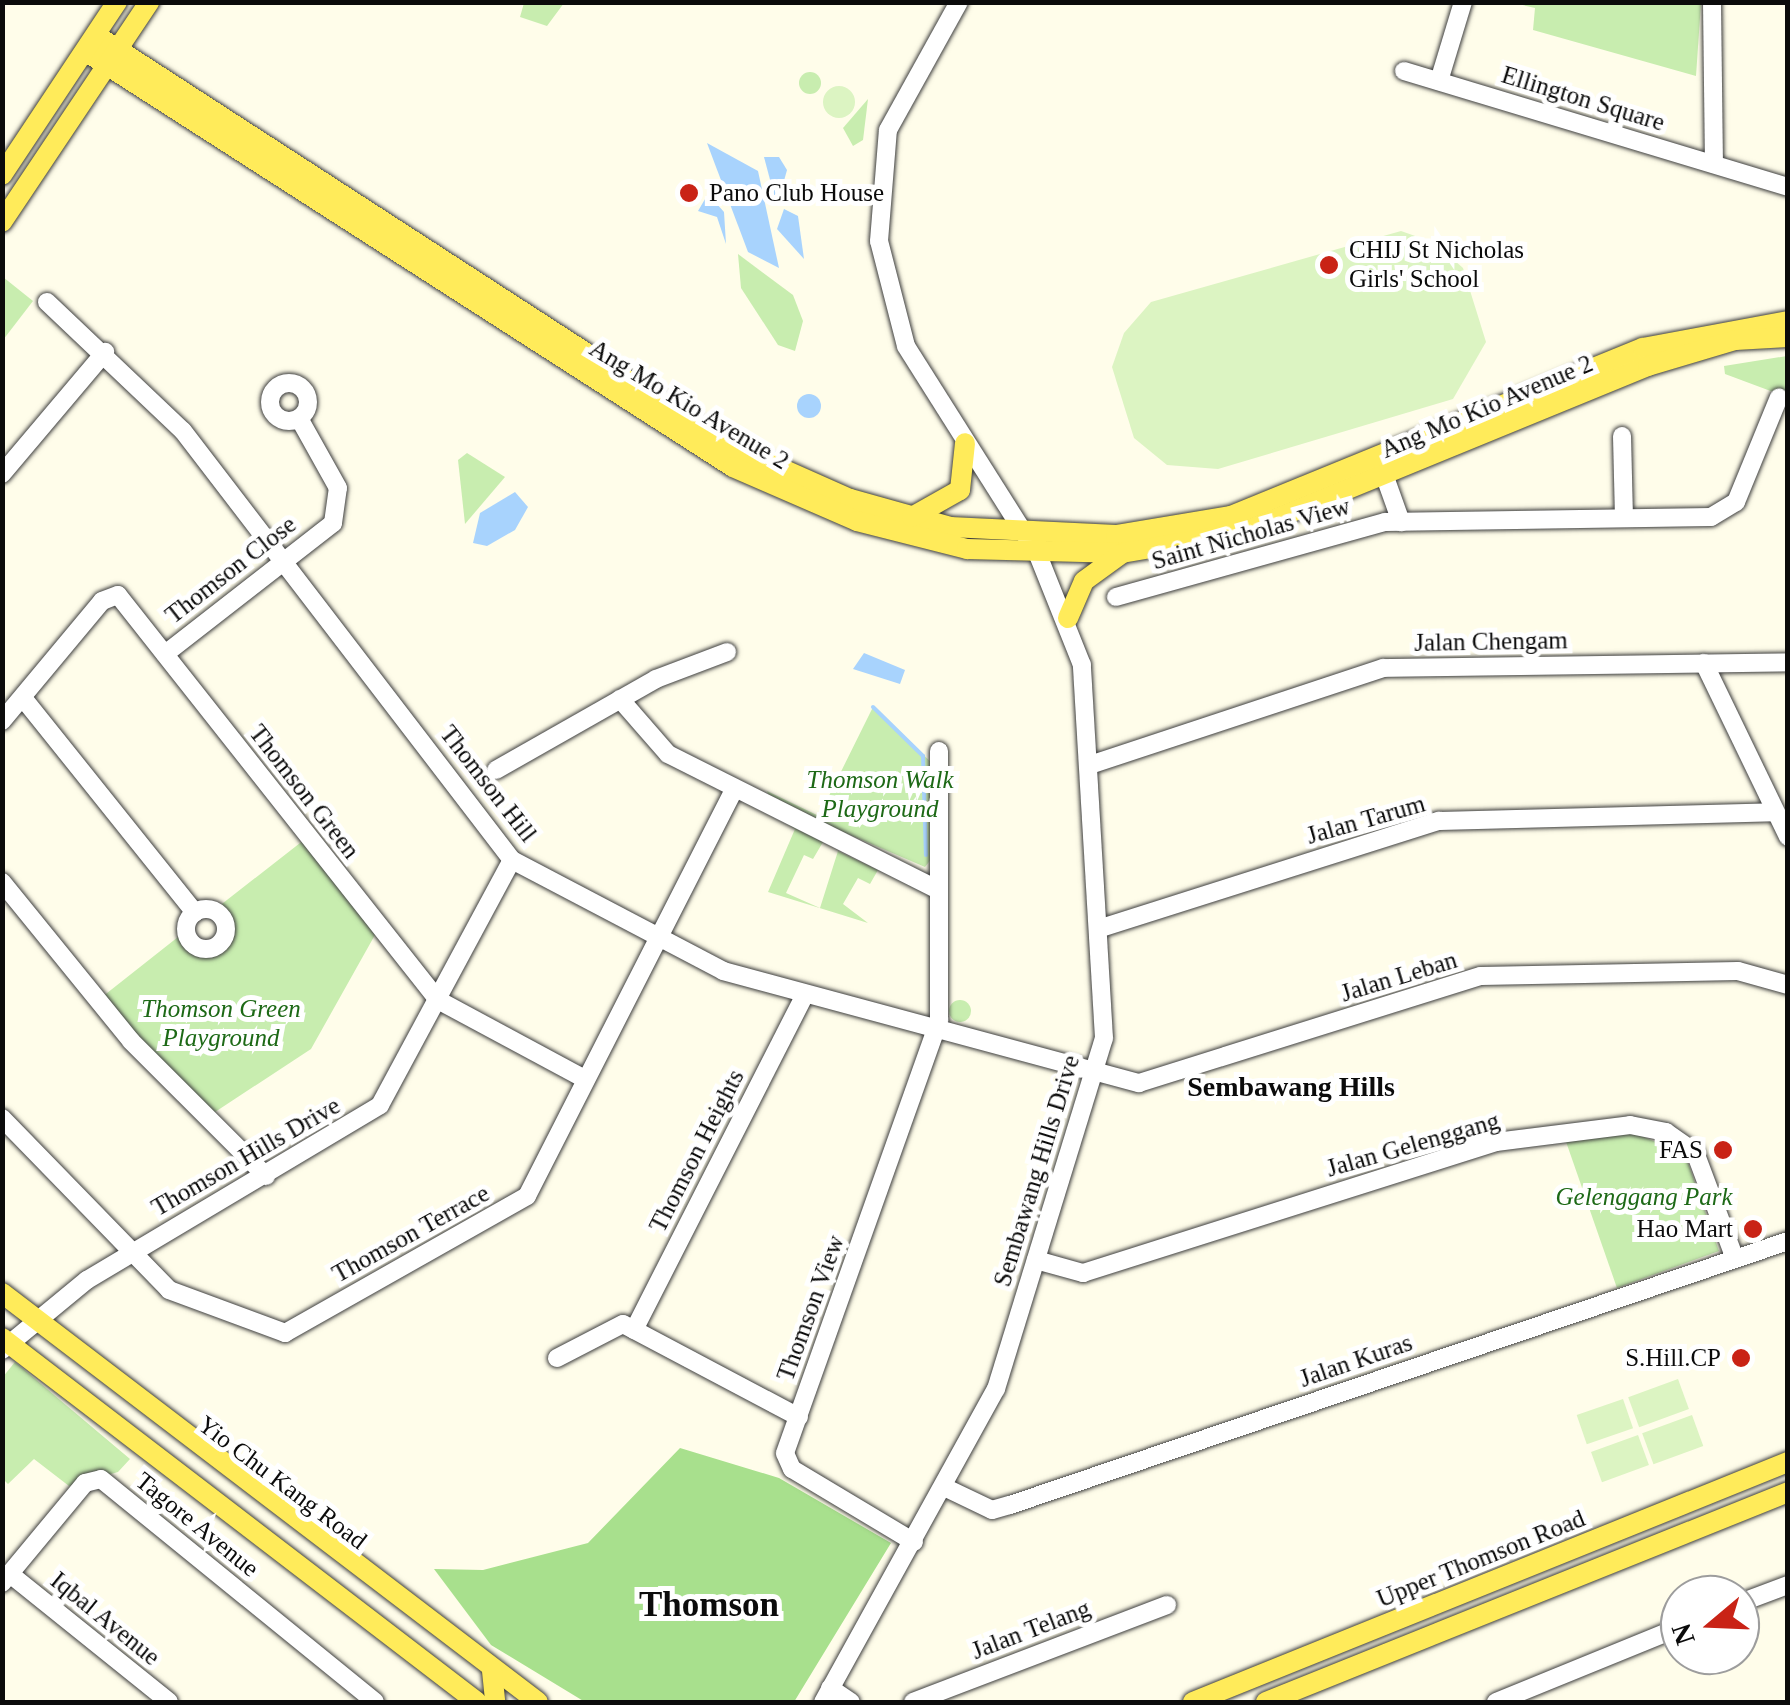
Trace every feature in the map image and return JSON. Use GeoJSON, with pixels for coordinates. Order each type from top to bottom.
{"type":"FeatureCollection","features":[{"type":"Feature","properties":{"kind":"main road"},"geometry":{"type":"LineString","coordinates":[[2,175],[93,44],[117,2]]}},
{"type":"Feature","properties":{"kind":"main road"},"geometry":{"type":"LineString","coordinates":[[2,222],[117,59],[148,2]]}},
{"type":"Feature","properties":{"kind":"main road","name":"Ang Mo Kio Avenue 2"},"geometry":{"type":"LineString","coordinates":[[93,44],[767,485],[912,536],[1038,555],[1122,553],[1243,532],[1643,348],[1788,321]]}},
{"type":"Feature","properties":{"kind":"main road","name":"Ang Mo Kio Avenue 2"},"geometry":{"type":"LineString","coordinates":[[335,201],[728,445],[910,518],[1026,535],[1180,527],[1382,470],[1648,366],[1735,340],[1788,337]]}},
{"type":"Feature","properties":{"kind":"main road"},"geometry":{"type":"LineString","coordinates":[[910,518],[960,490],[964,444]]}},
{"type":"Feature","properties":{"kind":"main road"},"geometry":{"type":"LineString","coordinates":[[1068,618],[1084,581],[1122,553]]}},
{"type":"Feature","properties":{"kind":"main road","name":"Yio Chu Kang Road"},"geometry":{"type":"LineString","coordinates":[[2,1293],[492,1671],[538,1702]]}},
{"type":"Feature","properties":{"kind":"main road"},"geometry":{"type":"LineString","coordinates":[[4,1344],[477,1702]]}},
{"type":"Feature","properties":{"kind":"main road","name":"Upper Thomson Road"},"geometry":{"type":"LineString","coordinates":[[1203,1701],[1788,1462]]}},
{"type":"Feature","properties":{"kind":"main road","name":"Upper Thomson Road"},"geometry":{"type":"LineString","coordinates":[[1266,1702],[1788,1492]]}},
{"type":"Feature","properties":{"kind":"main road"},"geometry":{"type":"LineString","coordinates":[[492,1671],[496,1702]]}},
{"type":"Feature","properties":{"kind":"street"},"geometry":{"type":"LineString","coordinates":[[910,351],[882,256],[878,186],[905,93],[960,2]]}},
{"type":"Feature","properties":{"kind":"street"},"geometry":{"type":"LineString","coordinates":[[910,351],[888,187],[914,95],[972,2]]}},
{"type":"Feature","properties":{"kind":"street"},"geometry":{"type":"LineString","coordinates":[[1438,81],[1463,2]]}},
{"type":"Feature","properties":{"kind":"street","name":"Ellington Square"},"geometry":{"type":"LineString","coordinates":[[1712,2],[1714,164]]}},
{"type":"Feature","properties":{"kind":"street","name":"Ellington Square"},"geometry":{"type":"LineString","coordinates":[[1404,72],[1788,187]]}},
{"type":"Feature","properties":{"kind":"street","name":"Thomson Hill"},"geometry":{"type":"LineString","coordinates":[[47,302],[105,352],[183,431],[512,860],[723,971],[1095,1068]]}},
{"type":"Feature","properties":{"kind":"street","name":"Sembawang Hills Drive"},"geometry":{"type":"LineString","coordinates":[[827,1695],[996,1389],[1095,1068],[1106,1011],[1090,765],[1068,618],[1038,555],[964,444],[910,351]]}},
{"type":"Feature","properties":{"kind":"street"},"geometry":{"type":"LineString","coordinates":[[2,474],[105,352]]}},
{"type":"Feature","properties":{"kind":"street","name":"Saint Nicholas View"},"geometry":{"type":"LineString","coordinates":[[1116,598],[1401,522],[1724,514],[1779,397]]}},
{"type":"Feature","properties":{"kind":"street","name":"Thomson Close"},"geometry":{"type":"LineString","coordinates":[[165,654],[285,561],[339,508],[338,488],[300,420]]}},
{"type":"Feature","properties":{"kind":"street"},"geometry":{"type":"LineString","coordinates":[[1622,436],[1624,518]]}},
{"type":"Feature","properties":{"kind":"street","name":"Saint Nicholas View"},"geometry":{"type":"LineString","coordinates":[[1382,470],[1401,522]]}},
{"type":"Feature","properties":{"kind":"street","name":"Thomson Green"},"geometry":{"type":"LineString","coordinates":[[2,722],[113,595],[165,654],[438,1000],[585,1078]]}},
{"type":"Feature","properties":{"kind":"street"},"geometry":{"type":"LineString","coordinates":[[496,770],[620,699],[726,652]]}},
{"type":"Feature","properties":{"kind":"street","name":"Jalan Chengam"},"geometry":{"type":"LineString","coordinates":[[1090,765],[1383,668],[1788,662]]}},
{"type":"Feature","properties":{"kind":"street"},"geometry":{"type":"LineString","coordinates":[[1704,663],[1788,837]]}},
{"type":"Feature","properties":{"kind":"street"},"geometry":{"type":"LineString","coordinates":[[22,698],[195,913]]}},
{"type":"Feature","properties":{"kind":"street"},"geometry":{"type":"LineString","coordinates":[[620,699],[668,754],[936,888]]}},
{"type":"Feature","properties":{"kind":"street","name":"Thomson View"},"geometry":{"type":"LineString","coordinates":[[914,1542],[792,1469],[785,1452],[937,1029],[940,752]]}},
{"type":"Feature","properties":{"kind":"street","name":"Thomson Terrace"},"geometry":{"type":"LineString","coordinates":[[130,1253],[168,1290],[284,1333],[515,1207],[734,789]]}},
{"type":"Feature","properties":{"kind":"street","name":"Jalan Tarum"},"geometry":{"type":"LineString","coordinates":[[1101,928],[1439,821],[1775,812]]}},
{"type":"Feature","properties":{"kind":"street","name":"Thomson Hills Drive"},"geometry":{"type":"LineString","coordinates":[[4,1344],[32,1318],[130,1253],[266,1176],[380,1105],[512,860]]}},
{"type":"Feature","properties":{"kind":"street"},"geometry":{"type":"LineString","coordinates":[[2,882],[131,1041],[266,1176]]}},
{"type":"Feature","properties":{"kind":"street","name":"Jalan Leban"},"geometry":{"type":"LineString","coordinates":[[1095,1068],[1147,1083],[1481,976],[1738,970],[1788,985]]}},
{"type":"Feature","properties":{"kind":"street","name":"Thomson Heights"},"geometry":{"type":"LineString","coordinates":[[634,1330],[805,995]]}},
{"type":"Feature","properties":{"kind":"street"},"geometry":{"type":"LineString","coordinates":[[2,1118],[130,1253]]}},
{"type":"Feature","properties":{"kind":"street","name":"Jalan Gelenggang"},"geometry":{"type":"LineString","coordinates":[[1036,1260],[1083,1273],[1496,1142],[1630,1125],[1652,1126],[1695,1152],[1735,1258]]}},
{"type":"Feature","properties":{"kind":"street","name":"Jalan Kuras"},"geometry":{"type":"LineString","coordinates":[[944,1486],[992,1510],[1010,1505],[1788,1242]]}},
{"type":"Feature","properties":{"kind":"street"},"geometry":{"type":"LineString","coordinates":[[558,1358],[623,1324],[799,1417]]}},
{"type":"Feature","properties":{"kind":"street","name":"Tagore Avenue"},"geometry":{"type":"LineString","coordinates":[[6,1579],[85,1483],[102,1479],[375,1702]]}},
{"type":"Feature","properties":{"kind":"street","name":"Iqbal Avenue"},"geometry":{"type":"LineString","coordinates":[[6,1579],[166,1702]]}},
{"type":"Feature","properties":{"kind":"street"},"geometry":{"type":"LineString","coordinates":[[1760,1596],[1788,1585]]}},
{"type":"Feature","properties":{"kind":"street","name":"Jalan Telang"},"geometry":{"type":"LineString","coordinates":[[913,1702],[1167,1605]]}},
{"type":"Feature","properties":{"kind":"street"},"geometry":{"type":"LineString","coordinates":[[1496,1702],[1660,1635]]}},
{"type":"Feature","properties":{"kind":"street"},"geometry":{"type":"LineString","coordinates":[[827,1695],[851,1702]]}},
{"type":"Feature","properties":{"kind":"green space"},"geometry":{"type":"Polygon","coordinates":[[[524,2],[564,3],[547,26],[520,17],[524,2]]]}},
{"type":"Feature","properties":{"kind":"green space"},"geometry":{"type":"Polygon","coordinates":[[[1514,3],[1701,3],[1696,76],[1533,30],[1535,8],[1514,3]]]}},
{"type":"Feature","properties":{"kind":"green space"},"geometry":{"type":"Polygon","coordinates":[[[810,72],[818,75],[818,91],[810,94],[802,91],[799,83],[802,75],[810,72]]]}},
{"type":"Feature","properties":{"kind":"green space"},"geometry":{"type":"Polygon","coordinates":[[[839,86],[850,91],[855,102],[850,113],[839,118],[828,113],[823,102],[828,91],[839,86]]]}},
{"type":"Feature","properties":{"kind":"green space"},"geometry":{"type":"Polygon","coordinates":[[[868,99],[863,140],[853,146],[843,128],[868,99]]]}},
{"type":"Feature","properties":{"kind":"green space"},"geometry":{"type":"Polygon","coordinates":[[[1401,231],[1435,243],[1463,268],[1486,342],[1453,399],[1218,469],[1167,465],[1134,438],[1112,367],[1124,333],[1151,302],[1401,231]]]}},
{"type":"Feature","properties":{"kind":"green space"},"geometry":{"type":"Polygon","coordinates":[[[738,254],[793,295],[803,321],[795,351],[778,345],[741,288],[738,254]]]}},
{"type":"Feature","properties":{"kind":"green space"},"geometry":{"type":"Polygon","coordinates":[[[3,277],[33,301],[3,340],[3,277]]]}},
{"type":"Feature","properties":{"kind":"green space"},"geometry":{"type":"Polygon","coordinates":[[[1787,356],[1787,397],[1725,374],[1724,366],[1787,356]]]}},
{"type":"Feature","properties":{"kind":"green space"},"geometry":{"type":"Polygon","coordinates":[[[467,453],[505,477],[465,524],[458,460],[467,453]]]}},
{"type":"Feature","properties":{"kind":"green space","name":"Thomson Walk Playground"},"geometry":{"type":"Polygon","coordinates":[[[873,707],[933,764],[936,853],[925,867],[771,801],[767,791],[819,816],[873,707]]]}},
{"type":"Feature","properties":{"kind":"green space"},"geometry":{"type":"Polygon","coordinates":[[[743,795],[823,842],[813,859],[804,855],[786,893],[820,908],[838,851],[878,870],[870,884],[858,878],[843,904],[868,923],[768,892],[795,829],[743,795]]]}},
{"type":"Feature","properties":{"kind":"green space","name":"Thomson Green Playground"},"geometry":{"type":"Polygon","coordinates":[[[309,836],[380,926],[311,1049],[212,1114],[102,997],[178,937],[202,955],[223,949],[231,929],[218,907],[309,836]]]}},
{"type":"Feature","properties":{"kind":"green space"},"geometry":{"type":"Polygon","coordinates":[[[956,1000],[964,1000],[971,1011],[964,1022],[956,1022],[949,1015],[949,1007],[956,1000]]]}},
{"type":"Feature","properties":{"kind":"green space","name":"Gelenggang Park"},"geometry":{"type":"Polygon","coordinates":[[[1634,1133],[1685,1154],[1719,1251],[1617,1288],[1564,1136],[1634,1133]]]}},
{"type":"Feature","properties":{"kind":"green space"},"geometry":{"type":"Polygon","coordinates":[[[15,1362],[130,1459],[118,1472],[69,1486],[34,1459],[8,1484],[3,1479],[2,1378],[15,1362]]]}},
{"type":"Feature","properties":{"kind":"green space"},"geometry":{"type":"Polygon","coordinates":[[[1678,1379],[1689,1409],[1639,1427],[1628,1397],[1678,1379]]]}},
{"type":"Feature","properties":{"kind":"green space"},"geometry":{"type":"Polygon","coordinates":[[[1623,1399],[1633,1428],[1587,1444],[1577,1415],[1623,1399]]]}},
{"type":"Feature","properties":{"kind":"green space"},"geometry":{"type":"Polygon","coordinates":[[[1692,1415],[1703,1446],[1653,1464],[1642,1433],[1692,1415]]]}},
{"type":"Feature","properties":{"kind":"green space"},"geometry":{"type":"Polygon","coordinates":[[[1638,1435],[1649,1465],[1602,1482],[1591,1452],[1638,1435]]]}},
{"type":"Feature","properties":{"kind":"green space"},"geometry":{"type":"Polygon","coordinates":[[[680,1448],[779,1478],[891,1543],[794,1702],[585,1702],[491,1645],[434,1569],[483,1570],[588,1543],[680,1448]]]}},
{"type":"Feature","properties":{"kind":"water"},"geometry":{"type":"Polygon","coordinates":[[[707,143],[758,171],[779,268],[748,252],[707,143]]]}},
{"type":"Feature","properties":{"kind":"water"},"geometry":{"type":"Polygon","coordinates":[[[764,157],[779,157],[787,170],[777,206],[764,157]]]}},
{"type":"Feature","properties":{"kind":"water"},"geometry":{"type":"Polygon","coordinates":[[[708,194],[724,212],[726,244],[717,217],[698,211],[708,194]]]}},
{"type":"Feature","properties":{"kind":"water"},"geometry":{"type":"Polygon","coordinates":[[[784,209],[798,216],[804,259],[777,229],[784,209]]]}},
{"type":"Feature","properties":{"kind":"water"},"geometry":{"type":"Polygon","coordinates":[[[809,394],[821,406],[809,418],[797,406],[809,394]]]}},
{"type":"Feature","properties":{"kind":"water"},"geometry":{"type":"Polygon","coordinates":[[[515,492],[528,507],[515,530],[487,546],[473,543],[480,513],[515,492]]]}},
{"type":"Feature","properties":{"kind":"water"},"geometry":{"type":"Polygon","coordinates":[[[864,653],[905,670],[900,684],[853,669],[864,653]]]}},
{"type":"Feature","properties":{"kind":"waterway"},"geometry":{"type":"LineString","coordinates":[[873,707],[923,756],[926,855]]}},
{"type":"Feature","properties":{"kind":"place","name":"Pano Club House"},"geometry":{"type":"Point","coordinates":[689,193]}},
{"type":"Feature","properties":{"kind":"place","name":"CHIJ St Nicholas Girls' School"},"geometry":{"type":"Point","coordinates":[1329,265]}},
{"type":"Feature","properties":{"kind":"place","name":"FAS"},"geometry":{"type":"Point","coordinates":[1723,1150]}},
{"type":"Feature","properties":{"kind":"place","name":"Hao Mart"},"geometry":{"type":"Point","coordinates":[1753,1229]}},
{"type":"Feature","properties":{"kind":"place","name":"S.Hill.CP"},"geometry":{"type":"Point","coordinates":[1741,1358]}},
{"type":"Feature","properties":{"kind":"district","name":"Sembawang Hills"},"geometry":{"type":"Point","coordinates":[1291,1087]}},
{"type":"Feature","properties":{"kind":"district","name":"Thomson"},"geometry":{"type":"Point","coordinates":[709,1605]}}]}
